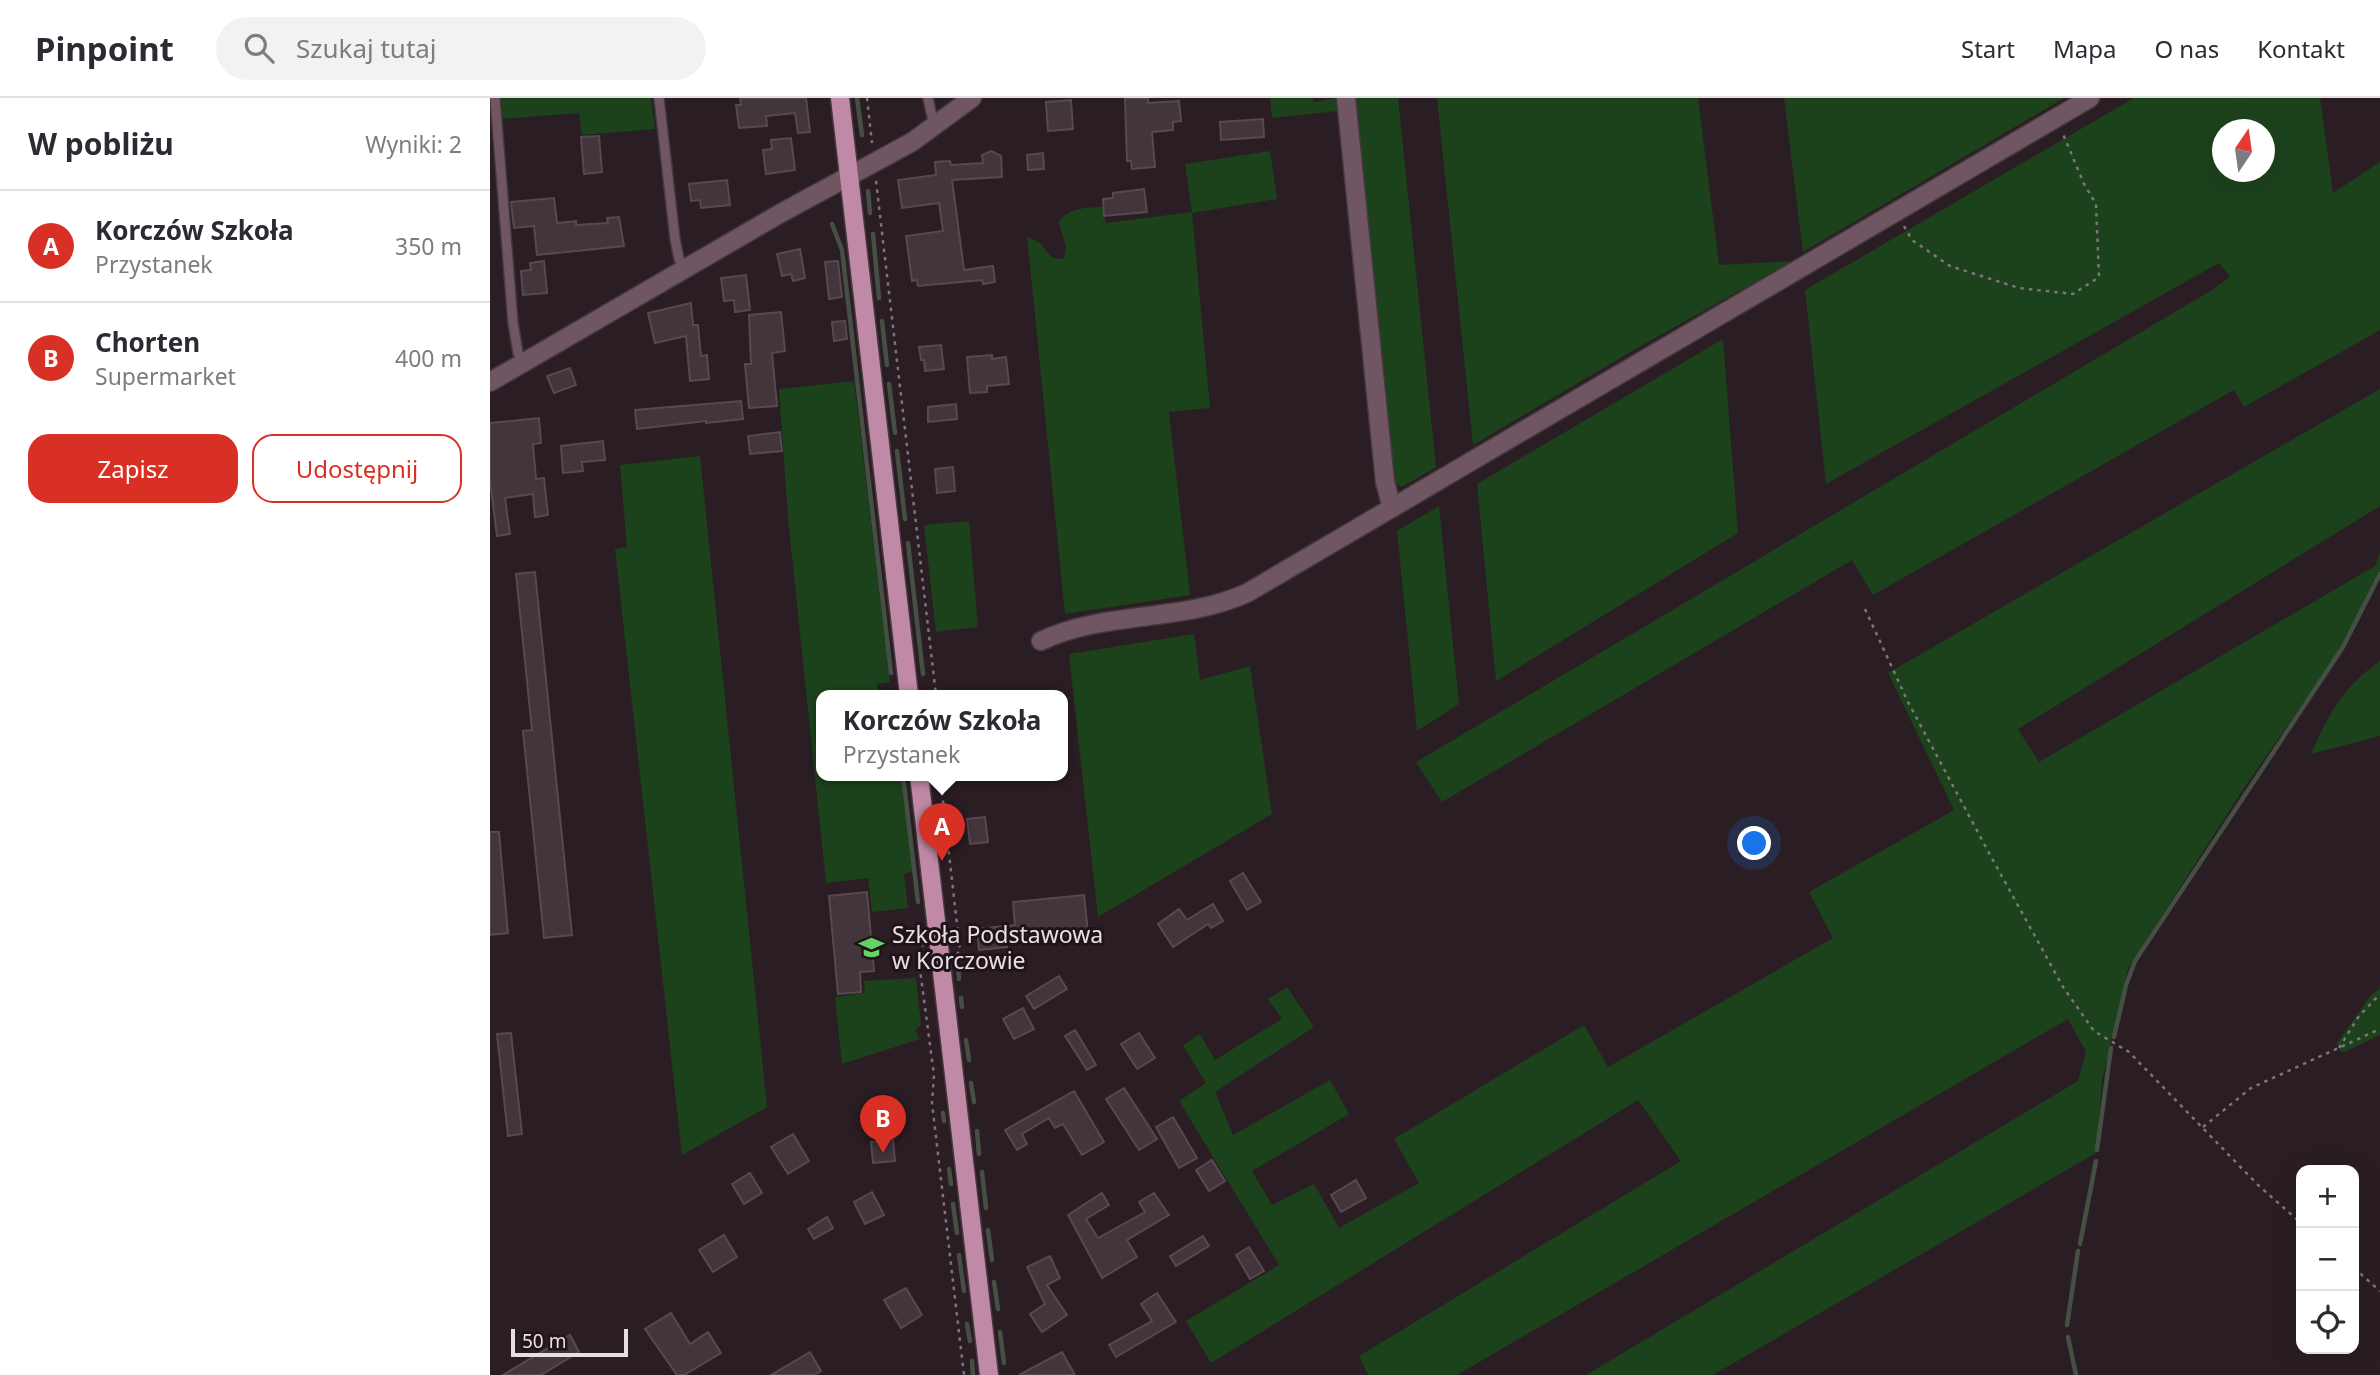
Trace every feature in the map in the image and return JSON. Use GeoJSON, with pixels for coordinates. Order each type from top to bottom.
{"type":"FeatureCollection","features":[{"type":"Feature","properties":{"kind":"main road"},"geometry":{"type":"LineString","coordinates":[[840,98],[908,690]]}},
{"type":"Feature","properties":{"kind":"main road"},"geometry":{"type":"LineString","coordinates":[[920,781],[989,1375]]}},
{"type":"Feature","properties":{"kind":"street"},"geometry":{"type":"LineString","coordinates":[[490,382],[934,128],[972,98]]}},
{"type":"Feature","properties":{"kind":"street"},"geometry":{"type":"LineString","coordinates":[[1346,98],[1385,482],[1392,508]]}},
{"type":"Feature","properties":{"kind":"street"},"geometry":{"type":"LineString","coordinates":[[1041,641],[1079,626],[1194,610],[1233,599],[1273,579],[2090,98]]}},
{"type":"Feature","properties":{"kind":"lane"},"geometry":{"type":"LineString","coordinates":[[495,98],[513,323],[518,353],[524,363]]}},
{"type":"Feature","properties":{"kind":"lane"},"geometry":{"type":"LineString","coordinates":[[659,98],[675,239],[685,269]]}},
{"type":"Feature","properties":{"kind":"lane"},"geometry":{"type":"LineString","coordinates":[[928,98],[934,128]]}},
{"type":"Feature","properties":{"kind":"path"},"geometry":{"type":"LineString","coordinates":[[867,98],[935,690]]}},
{"type":"Feature","properties":{"kind":"path"},"geometry":{"type":"LineString","coordinates":[[1897,212],[1912,240],[1950,266],[2019,288],[2073,294],[2099,277],[2096,204],[2084,184],[2056,118]]}},
{"type":"Feature","properties":{"kind":"path"},"geometry":{"type":"LineString","coordinates":[[1865,609],[1908,702],[2063,987],[2094,1031],[2129,1052],[2258,1185],[2296,1219]]}},
{"type":"Feature","properties":{"kind":"path"},"geometry":{"type":"LineString","coordinates":[[943,781],[960,951],[957,955],[949,956]]}},
{"type":"Feature","properties":{"kind":"path"},"geometry":{"type":"LineString","coordinates":[[927,959],[919,961],[933,1074],[932,1103],[964,1375]]}},
{"type":"Feature","properties":{"kind":"path"},"geometry":{"type":"LineString","coordinates":[[2339,1048],[2358,1016],[2380,994]]}},
{"type":"Feature","properties":{"kind":"path"},"geometry":{"type":"LineString","coordinates":[[2203,1127],[2251,1088],[2380,1029]]}},
{"type":"Feature","properties":{"kind":"path"},"geometry":{"type":"LineString","coordinates":[[2359,1272],[2380,1291]]}},
{"type":"Feature","properties":{"kind":"green space"},"geometry":{"type":"Polygon","coordinates":[[[501,98],[651,98],[655,129],[582,135],[579,113],[503,119],[501,98]]]}},
{"type":"Feature","properties":{"kind":"green space"},"geometry":{"type":"Polygon","coordinates":[[[1270,98],[1312,98],[1314,102],[1336,98],[1338,111],[1272,118],[1270,98]]]}},
{"type":"Feature","properties":{"kind":"green space"},"geometry":{"type":"Polygon","coordinates":[[[1355,98],[1398,98],[1436,467],[1402,487],[1393,482],[1355,98]]]}},
{"type":"Feature","properties":{"kind":"green space"},"geometry":{"type":"Polygon","coordinates":[[[1437,98],[1698,98],[1719,265],[1793,261],[1639,347],[1473,445],[1437,98]]]}},
{"type":"Feature","properties":{"kind":"green space"},"geometry":{"type":"Polygon","coordinates":[[[1784,98],[2064,98],[1803,252],[1784,98]]]}},
{"type":"Feature","properties":{"kind":"green space"},"geometry":{"type":"Polygon","coordinates":[[[2134,98],[2320,98],[2333,193],[2380,162],[2380,330],[2244,407],[2234,390],[1873,595],[1852,560],[1442,802],[1416,762],[2230,277],[2219,263],[1826,484],[1805,290],[2134,98]]]}},
{"type":"Feature","properties":{"kind":"green space"},"geometry":{"type":"Polygon","coordinates":[[[1270,151],[1277,199],[1192,213],[1210,408],[1169,412],[1190,595],[1065,614],[1027,236],[1040,243],[1052,258],[1064,259],[1066,247],[1059,222],[1067,214],[1085,208],[1103,207],[1106,223],[1192,212],[1185,164],[1270,151]]]}},
{"type":"Feature","properties":{"kind":"green space"},"geometry":{"type":"Polygon","coordinates":[[[1723,339],[1738,533],[1496,681],[1477,484],[1723,339]]]}},
{"type":"Feature","properties":{"kind":"green space"},"geometry":{"type":"Polygon","coordinates":[[[854,381],[890,682],[877,684],[878,690],[816,690],[816,781],[902,781],[913,871],[904,874],[908,908],[872,912],[868,878],[826,883],[788,518],[779,389],[854,381]]]}},
{"type":"Feature","properties":{"kind":"green space"},"geometry":{"type":"Polygon","coordinates":[[[2380,389],[2380,506],[2018,729],[2039,762],[2375,566],[2380,552],[2380,571],[2340,650],[2242,791],[2128,968],[2102,1081],[2096,1153],[1713,1375],[1586,1375],[2078,1081],[2086,1052],[2068,1019],[1457,1375],[1368,1375],[1359,1356],[1681,1161],[1638,1100],[1211,1363],[1186,1321],[1279,1265],[1179,1101],[1206,1083],[1183,1045],[1200,1034],[1215,1060],[1282,1019],[1268,999],[1287,987],[1314,1027],[1215,1092],[1233,1135],[1330,1080],[1349,1114],[1252,1171],[1272,1205],[1314,1184],[1339,1228],[1419,1183],[1394,1139],[1584,1025],[1608,1067],[1833,938],[1809,892],[1954,810],[1888,673],[2380,389]]]}},
{"type":"Feature","properties":{"kind":"green space"},"geometry":{"type":"Polygon","coordinates":[[[700,456],[767,1107],[682,1155],[615,549],[627,547],[620,465],[700,456]]]}},
{"type":"Feature","properties":{"kind":"green space"},"geometry":{"type":"Polygon","coordinates":[[[1439,506],[1459,704],[1417,731],[1397,531],[1439,506]]]}},
{"type":"Feature","properties":{"kind":"green space"},"geometry":{"type":"Polygon","coordinates":[[[969,521],[978,627],[936,632],[924,525],[969,521]]]}},
{"type":"Feature","properties":{"kind":"green space"},"geometry":{"type":"Polygon","coordinates":[[[1194,634],[1200,680],[1250,666],[1272,814],[1098,917],[1069,654],[1194,634]]]}},
{"type":"Feature","properties":{"kind":"green space"},"geometry":{"type":"Polygon","coordinates":[[[2380,661],[2380,736],[2311,754],[2324,726],[2346,691],[2380,661]]]}},
{"type":"Feature","properties":{"kind":"green space"},"geometry":{"type":"Polygon","coordinates":[[[916,978],[921,1025],[915,1030],[920,1039],[842,1064],[835,997],[865,993],[864,981],[916,978]]]}},
{"type":"Feature","properties":{"kind":"green space"},"geometry":{"type":"Polygon","coordinates":[[[2380,988],[2380,1035],[2342,1053],[2337,1043],[2371,995],[2380,988]]]}},
{"type":"Feature","properties":{"kind":"building"},"geometry":{"type":"Polygon","coordinates":[[[740,98],[806,98],[810,132],[798,133],[795,113],[766,116],[767,126],[739,128],[736,105],[741,105],[740,98]]]}},
{"type":"Feature","properties":{"kind":"building"},"geometry":{"type":"Polygon","coordinates":[[[1125,98],[1148,98],[1148,103],[1179,101],[1181,121],[1173,122],[1173,130],[1152,132],[1155,167],[1132,169],[1131,161],[1127,161],[1125,98]]]}},
{"type":"Feature","properties":{"kind":"building"},"geometry":{"type":"Polygon","coordinates":[[[1071,100],[1073,129],[1048,131],[1046,102],[1071,100]]]}},
{"type":"Feature","properties":{"kind":"building"},"geometry":{"type":"Polygon","coordinates":[[[1263,119],[1264,137],[1221,140],[1220,122],[1263,119]]]}},
{"type":"Feature","properties":{"kind":"building"},"geometry":{"type":"Polygon","coordinates":[[[599,136],[602,172],[584,174],[581,137],[599,136]]]}},
{"type":"Feature","properties":{"kind":"building"},"geometry":{"type":"Polygon","coordinates":[[[791,138],[795,170],[766,174],[763,150],[772,149],[771,140],[791,138]]]}},
{"type":"Feature","properties":{"kind":"building"},"geometry":{"type":"Polygon","coordinates":[[[991,151],[1001,156],[1002,177],[952,180],[964,270],[993,266],[995,282],[983,284],[982,280],[918,286],[917,280],[912,281],[906,236],[943,231],[939,203],[902,208],[898,180],[936,175],[935,162],[950,161],[951,165],[983,163],[982,155],[991,151]]]}},
{"type":"Feature","properties":{"kind":"building"},"geometry":{"type":"Polygon","coordinates":[[[1043,153],[1044,169],[1028,170],[1027,155],[1043,153]]]}},
{"type":"Feature","properties":{"kind":"building"},"geometry":{"type":"Polygon","coordinates":[[[727,180],[730,205],[701,208],[700,200],[691,201],[689,184],[727,180]]]}},
{"type":"Feature","properties":{"kind":"building"},"geometry":{"type":"Polygon","coordinates":[[[1144,189],[1147,212],[1104,216],[1103,199],[1113,198],[1113,193],[1144,189]]]}},
{"type":"Feature","properties":{"kind":"building"},"geometry":{"type":"Polygon","coordinates":[[[554,198],[557,223],[608,223],[607,218],[619,217],[624,246],[537,255],[534,226],[514,228],[511,202],[554,198]]]}},
{"type":"Feature","properties":{"kind":"building"},"geometry":{"type":"Polygon","coordinates":[[[800,249],[805,278],[793,281],[791,274],[782,276],[777,254],[800,249]]]}},
{"type":"Feature","properties":{"kind":"building"},"geometry":{"type":"Polygon","coordinates":[[[544,261],[547,293],[523,295],[521,271],[531,270],[530,263],[544,261]]]}},
{"type":"Feature","properties":{"kind":"building"},"geometry":{"type":"Polygon","coordinates":[[[838,261],[842,297],[829,299],[825,262],[838,261]]]}},
{"type":"Feature","properties":{"kind":"building"},"geometry":{"type":"Polygon","coordinates":[[[746,275],[750,310],[735,312],[734,300],[724,301],[721,278],[746,275]]]}},
{"type":"Feature","properties":{"kind":"building"},"geometry":{"type":"Polygon","coordinates":[[[691,303],[693,325],[698,325],[701,356],[707,355],[709,379],[690,381],[686,336],[655,343],[648,313],[691,303]]]}},
{"type":"Feature","properties":{"kind":"building"},"geometry":{"type":"Polygon","coordinates":[[[781,312],[785,351],[772,353],[777,406],[749,408],[745,364],[751,364],[749,315],[781,312]]]}},
{"type":"Feature","properties":{"kind":"building"},"geometry":{"type":"Polygon","coordinates":[[[845,321],[847,339],[834,341],[832,322],[845,321]]]}},
{"type":"Feature","properties":{"kind":"building"},"geometry":{"type":"Polygon","coordinates":[[[941,345],[944,369],[925,371],[919,347],[941,345]]]}},
{"type":"Feature","properties":{"kind":"building"},"geometry":{"type":"Polygon","coordinates":[[[992,355],[992,359],[1006,357],[1009,384],[987,386],[987,392],[970,393],[967,357],[992,355]]]}},
{"type":"Feature","properties":{"kind":"building"},"geometry":{"type":"Polygon","coordinates":[[[570,368],[576,385],[554,393],[547,376],[570,368]]]}},
{"type":"Feature","properties":{"kind":"building"},"geometry":{"type":"Polygon","coordinates":[[[741,401],[743,419],[637,429],[635,410],[741,401]]]}},
{"type":"Feature","properties":{"kind":"building"},"geometry":{"type":"Polygon","coordinates":[[[956,404],[957,419],[928,422],[928,407],[956,404]]]}},
{"type":"Feature","properties":{"kind":"building"},"geometry":{"type":"Polygon","coordinates":[[[539,418],[541,443],[533,444],[536,479],[544,478],[548,515],[535,517],[533,494],[505,498],[510,534],[497,536],[490,481],[490,423],[539,418]]]}},
{"type":"Feature","properties":{"kind":"building"},"geometry":{"type":"Polygon","coordinates":[[[780,432],[782,451],[750,454],[748,436],[780,432]]]}},
{"type":"Feature","properties":{"kind":"building"},"geometry":{"type":"Polygon","coordinates":[[[603,441],[605,460],[582,462],[583,471],[563,473],[561,446],[603,441]]]}},
{"type":"Feature","properties":{"kind":"building"},"geometry":{"type":"Polygon","coordinates":[[[953,467],[955,491],[937,493],[935,469],[953,467]]]}},
{"type":"Feature","properties":{"kind":"building"},"geometry":{"type":"Polygon","coordinates":[[[535,572],[572,935],[544,938],[523,731],[532,730],[516,574],[535,572]]]}},
{"type":"Feature","properties":{"kind":"building"},"geometry":{"type":"Polygon","coordinates":[[[985,817],[988,842],[970,844],[967,819],[985,817]]]}},
{"type":"Feature","properties":{"kind":"building"},"geometry":{"type":"Polygon","coordinates":[[[490,832],[499,832],[508,933],[490,935],[490,832]]]}},
{"type":"Feature","properties":{"kind":"building"},"geometry":{"type":"Polygon","coordinates":[[[1243,873],[1261,902],[1247,910],[1230,881],[1243,873]]]}},
{"type":"Feature","properties":{"kind":"building"},"geometry":{"type":"Polygon","coordinates":[[[867,892],[874,971],[860,972],[861,992],[838,994],[829,896],[867,892]]]}},
{"type":"Feature","properties":{"kind":"building"},"geometry":{"type":"Polygon","coordinates":[[[1084,895],[1088,933],[1007,943],[1007,947],[979,950],[977,929],[1015,925],[1013,902],[1084,895]]]}},
{"type":"Feature","properties":{"kind":"building"},"geometry":{"type":"Polygon","coordinates":[[[1213,904],[1223,921],[1211,928],[1208,924],[1173,947],[1158,924],[1179,909],[1187,920],[1213,904]]]}},
{"type":"Feature","properties":{"kind":"building"},"geometry":{"type":"Polygon","coordinates":[[[1059,976],[1067,989],[1034,1009],[1026,996],[1059,976]]]}},
{"type":"Feature","properties":{"kind":"building"},"geometry":{"type":"Polygon","coordinates":[[[1023,1008],[1034,1029],[1014,1039],[1003,1019],[1023,1008]]]}},
{"type":"Feature","properties":{"kind":"building"},"geometry":{"type":"Polygon","coordinates":[[[1075,1030],[1096,1065],[1087,1070],[1065,1036],[1075,1030]]]}},
{"type":"Feature","properties":{"kind":"building"},"geometry":{"type":"Polygon","coordinates":[[[511,1033],[522,1134],[508,1136],[497,1034],[511,1033]]]}},
{"type":"Feature","properties":{"kind":"building"},"geometry":{"type":"Polygon","coordinates":[[[1139,1033],[1155,1058],[1137,1069],[1121,1044],[1139,1033]]]}},
{"type":"Feature","properties":{"kind":"building"},"geometry":{"type":"Polygon","coordinates":[[[1124,1088],[1157,1139],[1139,1150],[1106,1099],[1124,1088]]]}},
{"type":"Feature","properties":{"kind":"building"},"geometry":{"type":"Polygon","coordinates":[[[1074,1091],[1104,1142],[1082,1155],[1063,1124],[1055,1128],[1049,1118],[1022,1134],[1027,1144],[1017,1150],[1005,1130],[1074,1091]]]}},
{"type":"Feature","properties":{"kind":"building"},"geometry":{"type":"Polygon","coordinates":[[[1173,1117],[1197,1158],[1179,1168],[1156,1127],[1173,1117]]]}},
{"type":"Feature","properties":{"kind":"building"},"geometry":{"type":"Polygon","coordinates":[[[793,1134],[809,1161],[788,1174],[771,1147],[793,1134]]]}},
{"type":"Feature","properties":{"kind":"building"},"geometry":{"type":"Polygon","coordinates":[[[893,1140],[895,1161],[873,1163],[871,1142],[893,1140]]]}},
{"type":"Feature","properties":{"kind":"building"},"geometry":{"type":"Polygon","coordinates":[[[1212,1160],[1225,1181],[1209,1191],[1196,1170],[1212,1160]]]}},
{"type":"Feature","properties":{"kind":"building"},"geometry":{"type":"Polygon","coordinates":[[[750,1173],[762,1193],[744,1204],[732,1184],[750,1173]]]}},
{"type":"Feature","properties":{"kind":"building"},"geometry":{"type":"Polygon","coordinates":[[[1356,1180],[1366,1198],[1341,1212],[1331,1195],[1356,1180]]]}},
{"type":"Feature","properties":{"kind":"building"},"geometry":{"type":"Polygon","coordinates":[[[872,1192],[884,1215],[865,1224],[854,1202],[872,1192]]]}},
{"type":"Feature","properties":{"kind":"building"},"geometry":{"type":"Polygon","coordinates":[[[1102,1193],[1109,1205],[1086,1219],[1098,1238],[1145,1212],[1139,1202],[1154,1193],[1169,1215],[1127,1240],[1137,1257],[1102,1278],[1068,1215],[1102,1193]]]}},
{"type":"Feature","properties":{"kind":"building"},"geometry":{"type":"Polygon","coordinates":[[[827,1217],[833,1228],[814,1239],[808,1229],[827,1217]]]}},
{"type":"Feature","properties":{"kind":"building"},"geometry":{"type":"Polygon","coordinates":[[[724,1235],[737,1257],[713,1272],[699,1250],[724,1235]]]}},
{"type":"Feature","properties":{"kind":"building"},"geometry":{"type":"Polygon","coordinates":[[[1203,1236],[1209,1246],[1176,1266],[1170,1256],[1203,1236]]]}},
{"type":"Feature","properties":{"kind":"building"},"geometry":{"type":"Polygon","coordinates":[[[1249,1247],[1264,1271],[1250,1279],[1236,1255],[1249,1247]]]}},
{"type":"Feature","properties":{"kind":"building"},"geometry":{"type":"Polygon","coordinates":[[[1050,1256],[1060,1278],[1047,1285],[1067,1315],[1042,1332],[1030,1314],[1045,1304],[1027,1267],[1050,1256]]]}},
{"type":"Feature","properties":{"kind":"building"},"geometry":{"type":"Polygon","coordinates":[[[906,1288],[922,1315],[901,1328],[884,1300],[906,1288]]]}},
{"type":"Feature","properties":{"kind":"building"},"geometry":{"type":"Polygon","coordinates":[[[1157,1293],[1176,1322],[1116,1357],[1109,1345],[1152,1321],[1141,1304],[1157,1293]]]}},
{"type":"Feature","properties":{"kind":"building"},"geometry":{"type":"Polygon","coordinates":[[[671,1313],[690,1344],[708,1332],[721,1353],[684,1375],[677,1375],[645,1329],[671,1313]]]}},
{"type":"Feature","properties":{"kind":"building"},"geometry":{"type":"Polygon","coordinates":[[[570,1335],[579,1352],[541,1375],[503,1375],[570,1335]]]}},
{"type":"Feature","properties":{"kind":"building"},"geometry":{"type":"Polygon","coordinates":[[[810,1352],[821,1371],[814,1375],[771,1375],[810,1352]]]}},
{"type":"Feature","properties":{"kind":"building"},"geometry":{"type":"Polygon","coordinates":[[[1062,1352],[1075,1375],[1019,1375],[1062,1352]]]}},
{"type":"Feature","properties":{"kind":"waterway"},"geometry":{"type":"LineString","coordinates":[[857,98],[862,135]]}},
{"type":"Feature","properties":{"kind":"waterway"},"geometry":{"type":"LineString","coordinates":[[868,191],[870,213]]}},
{"type":"Feature","properties":{"kind":"waterway"},"geometry":{"type":"LineString","coordinates":[[832,224],[842,250],[891,673]]}},
{"type":"Feature","properties":{"kind":"waterway"},"geometry":{"type":"LineString","coordinates":[[873,234],[879,298]]}},
{"type":"Feature","properties":{"kind":"waterway"},"geometry":{"type":"LineString","coordinates":[[882,321],[887,365]]}},
{"type":"Feature","properties":{"kind":"waterway"},"geometry":{"type":"LineString","coordinates":[[889,384],[895,433]]}},
{"type":"Feature","properties":{"kind":"waterway"},"geometry":{"type":"LineString","coordinates":[[897,451],[905,519]]}},
{"type":"Feature","properties":{"kind":"waterway"},"geometry":{"type":"LineString","coordinates":[[908,543],[923,674]]}},
{"type":"Feature","properties":{"kind":"waterway"},"geometry":{"type":"LineString","coordinates":[[2114,1037],[2126,985],[2135,961],[2343,647],[2380,574]]}},
{"type":"Feature","properties":{"kind":"waterway"},"geometry":{"type":"LineString","coordinates":[[904,781],[918,902]]}},
{"type":"Feature","properties":{"kind":"waterway"},"geometry":{"type":"LineString","coordinates":[[922,930],[923,945]]}},
{"type":"Feature","properties":{"kind":"waterway"},"geometry":{"type":"LineString","coordinates":[[958,965],[959,979]]}},
{"type":"Feature","properties":{"kind":"waterway"},"geometry":{"type":"LineString","coordinates":[[961,998],[962,1007]]}},
{"type":"Feature","properties":{"kind":"waterway"},"geometry":{"type":"LineString","coordinates":[[966,1040],[969,1060]]}},
{"type":"Feature","properties":{"kind":"waterway"},"geometry":{"type":"LineString","coordinates":[[2097,1150],[2111,1048]]}},
{"type":"Feature","properties":{"kind":"waterway"},"geometry":{"type":"LineString","coordinates":[[971,1083],[974,1102]]}},
{"type":"Feature","properties":{"kind":"waterway"},"geometry":{"type":"LineString","coordinates":[[943,1113],[944,1121]]}},
{"type":"Feature","properties":{"kind":"waterway"},"geometry":{"type":"LineString","coordinates":[[977,1131],[979,1154]]}},
{"type":"Feature","properties":{"kind":"waterway"},"geometry":{"type":"LineString","coordinates":[[2080,1244],[2096,1161]]}},
{"type":"Feature","properties":{"kind":"waterway"},"geometry":{"type":"LineString","coordinates":[[949,1169],[951,1184]]}},
{"type":"Feature","properties":{"kind":"waterway"},"geometry":{"type":"LineString","coordinates":[[982,1172],[986,1208]]}},
{"type":"Feature","properties":{"kind":"waterway"},"geometry":{"type":"LineString","coordinates":[[953,1204],[957,1233]]}},
{"type":"Feature","properties":{"kind":"waterway"},"geometry":{"type":"LineString","coordinates":[[988,1230],[992,1260]]}},
{"type":"Feature","properties":{"kind":"waterway"},"geometry":{"type":"LineString","coordinates":[[2067,1325],[2078,1251]]}},
{"type":"Feature","properties":{"kind":"waterway"},"geometry":{"type":"LineString","coordinates":[[959,1255],[964,1291]]}},
{"type":"Feature","properties":{"kind":"waterway"},"geometry":{"type":"LineString","coordinates":[[994,1282],[998,1309]]}},
{"type":"Feature","properties":{"kind":"waterway"},"geometry":{"type":"LineString","coordinates":[[967,1324],[970,1341]]}},
{"type":"Feature","properties":{"kind":"waterway"},"geometry":{"type":"LineString","coordinates":[[1000,1332],[1004,1363]]}},
{"type":"Feature","properties":{"kind":"waterway"},"geometry":{"type":"LineString","coordinates":[[2068,1337],[2076,1375]]}},
{"type":"Feature","properties":{"kind":"waterway"},"geometry":{"type":"LineString","coordinates":[[972,1361],[973,1375]]}},
{"type":"Feature","properties":{"kind":"place","name":"Korczów Szkoła"},"geometry":{"type":"Point","coordinates":[942,861]}},
{"type":"Feature","properties":{"kind":"place","name":"Szkoła Podstawowa w Korczowie"},"geometry":{"type":"Point","coordinates":[872,947]}},
{"type":"Feature","properties":{"kind":"place","name":"Chorten"},"geometry":{"type":"Point","coordinates":[883,1153]}}]}
